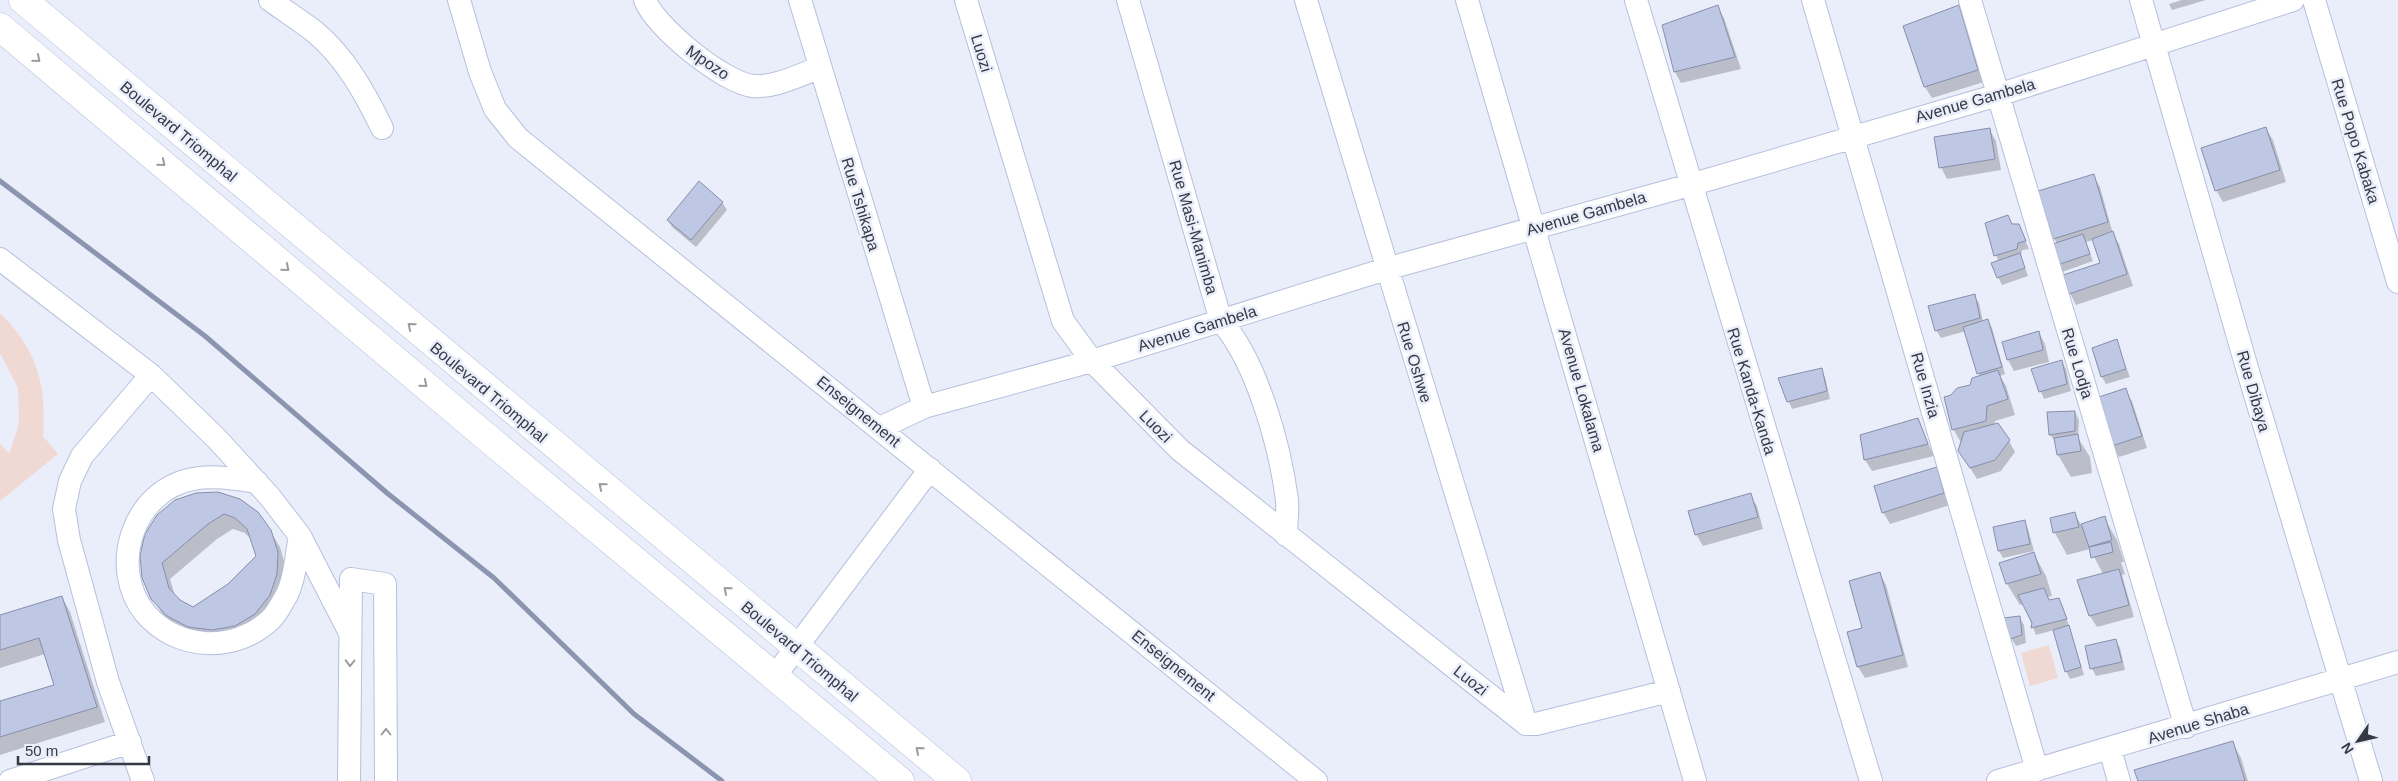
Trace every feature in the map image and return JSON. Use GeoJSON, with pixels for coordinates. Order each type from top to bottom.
{"type":"FeatureCollection","features":[{"type":"Feature","properties":{"kind":"highway","name":"Boulevard Triomphal"},"geometry":{"type":"LineString","coordinates":[[23,0],[957,781]]}},
{"type":"Feature","properties":{"kind":"highway"},"geometry":{"type":"LineString","coordinates":[[0,28],[900,781]]}},
{"type":"Feature","properties":{"kind":"street"},"geometry":{"type":"LineString","coordinates":[[270,0],[315,33],[340,58],[365,94],[382,128]]}},
{"type":"Feature","properties":{"kind":"street","name":"Enseignement"},"geometry":{"type":"LineString","coordinates":[[459,0],[480,72],[495,108],[518,138],[930,468],[1316,781]]}},
{"type":"Feature","properties":{"kind":"street","name":"Mpozo"},"geometry":{"type":"LineString","coordinates":[[645,0],[666,30],[688,49],[729,78],[753,86],[777,83],[819,68]]}},
{"type":"Feature","properties":{"kind":"street","name":"Rue Tshikapa"},"geometry":{"type":"LineString","coordinates":[[800,0],[819,68],[924,407]]}},
{"type":"Feature","properties":{"kind":"street","name":"Luozi"},"geometry":{"type":"LineString","coordinates":[[966,0],[1063,321],[1092,361],[1180,450],[1526,724]]}},
{"type":"Feature","properties":{"kind":"street","name":"Rue Masi-Manimba"},"geometry":{"type":"LineString","coordinates":[[1128,0],[1221,321],[1234,336],[1245,354],[1267,414],[1287,503],[1286,535]]}},
{"type":"Feature","properties":{"kind":"street","name":"Rue Oshwe"},"geometry":{"type":"LineString","coordinates":[[1306,0],[1386,269],[1526,724]]}},
{"type":"Feature","properties":{"kind":"street","name":"Avenue Lokalama"},"geometry":{"type":"LineString","coordinates":[[1467,0],[1695,781]]}},
{"type":"Feature","properties":{"kind":"street","name":"Rue Kanda-Kanda"},"geometry":{"type":"LineString","coordinates":[[1636,0],[1690,185],[1871,781]]}},
{"type":"Feature","properties":{"kind":"street","name":"Rue Inzia"},"geometry":{"type":"LineString","coordinates":[[1813,0],[2038,770]]}},
{"type":"Feature","properties":{"kind":"street","name":"Rue Lodja"},"geometry":{"type":"LineString","coordinates":[[1970,0],[2186,727]]}},
{"type":"Feature","properties":{"kind":"street","name":"Rue Dibaya"},"geometry":{"type":"LineString","coordinates":[[2142,0],[2250,376],[2370,781]]}},
{"type":"Feature","properties":{"kind":"street","name":"Avenue Gambela"},"geometry":{"type":"LineString","coordinates":[[880,428],[924,407],[1092,361],[1386,269],[1690,185],[1854,135],[1998,95],[2293,0]]}},
{"type":"Feature","properties":{"kind":"street","name":"Rue Popo Kabaka"},"geometry":{"type":"LineString","coordinates":[[2314,0],[2398,282]]}},
{"type":"Feature","properties":{"kind":"street"},"geometry":{"type":"LineString","coordinates":[[0,259],[151,375],[217,438],[257,482],[300,536],[350,633]]}},
{"type":"Feature","properties":{"kind":"street"},"geometry":{"type":"LineString","coordinates":[[143,781],[108,682],[69,540],[64,509],[70,481],[82,456],[151,375]]}},
{"type":"Feature","properties":{"kind":"street"},"geometry":{"type":"LineString","coordinates":[[775,676],[930,468]]}},
{"type":"Feature","properties":{"kind":"street"},"geometry":{"type":"LineString","coordinates":[[257,482],[220,478],[192,479],[166,489],[145,508],[131,533],[127,561],[131,588],[145,613],[166,632],[192,643],[221,644],[248,636],[271,620],[286,596],[300,536]]}},
{"type":"Feature","properties":{"kind":"street"},"geometry":{"type":"LineString","coordinates":[[349,781],[351,579],[385,584],[386,781]]}},
{"type":"Feature","properties":{"kind":"street","name":"Avenue Shaba"},"geometry":{"type":"LineString","coordinates":[[1998,781],[2186,727],[2398,662]]}},
{"type":"Feature","properties":{"kind":"street"},"geometry":{"type":"LineString","coordinates":[[1526,724],[1536,724],[1669,691]]}},
{"type":"Feature","properties":{"kind":"street"},"geometry":{"type":"LineString","coordinates":[[10,781],[130,742]]}},
{"type":"Feature","properties":{"kind":"street"},"geometry":{"type":"LineString","coordinates":[[2110,749],[2119,781]]}},
{"type":"Feature","properties":{"kind":"shaded area"},"geometry":{"type":"Polygon","coordinates":[[[0,313],[13,327],[31,354],[41,384],[44,417],[43,436],[58,454],[0,501],[0,443],[9,454],[19,424],[18,388],[0,353],[0,313]]]}},
{"type":"Feature","properties":{"kind":"shaded area"},"geometry":{"type":"Polygon","coordinates":[[[2049,645],[2058,678],[2030,686],[2021,653],[2049,645]]]}},
{"type":"Feature","properties":{"kind":"building"},"geometry":{"type":"Polygon","coordinates":[[[1718,5],[1735,57],[1674,72],[1662,25],[1718,5]]]}},
{"type":"Feature","properties":{"kind":"building"},"geometry":{"type":"Polygon","coordinates":[[[1959,5],[1978,70],[1924,87],[1903,26],[1959,5]]]}},
{"type":"Feature","properties":{"kind":"building"},"geometry":{"type":"Polygon","coordinates":[[[2266,127],[2280,170],[2215,191],[2201,148],[2266,127]]]}},
{"type":"Feature","properties":{"kind":"building"},"geometry":{"type":"Polygon","coordinates":[[[1990,128],[1995,159],[1939,168],[1934,137],[1990,128]]]}},
{"type":"Feature","properties":{"kind":"building"},"geometry":{"type":"Polygon","coordinates":[[[2094,174],[2108,222],[2053,239],[2038,191],[2094,174]]]}},
{"type":"Feature","properties":{"kind":"building"},"geometry":{"type":"Polygon","coordinates":[[[699,181],[723,202],[691,240],[667,220],[699,181]]]}},
{"type":"Feature","properties":{"kind":"building"},"geometry":{"type":"Polygon","coordinates":[[[2008,215],[2012,224],[2019,224],[2026,241],[2018,243],[2017,249],[1994,256],[1985,223],[2008,215]]]}},
{"type":"Feature","properties":{"kind":"building"},"geometry":{"type":"Polygon","coordinates":[[[2113,231],[2127,274],[2069,294],[2063,275],[2100,263],[2092,239],[2113,231]]]}},
{"type":"Feature","properties":{"kind":"building"},"geometry":{"type":"Polygon","coordinates":[[[2083,234],[2090,254],[2057,265],[2050,245],[2083,234]]]}},
{"type":"Feature","properties":{"kind":"building"},"geometry":{"type":"Polygon","coordinates":[[[2020,253],[2025,268],[1997,278],[1991,263],[2020,253]]]}},
{"type":"Feature","properties":{"kind":"building"},"geometry":{"type":"Polygon","coordinates":[[[1975,294],[1980,318],[1935,331],[1928,306],[1975,294]]]}},
{"type":"Feature","properties":{"kind":"building"},"geometry":{"type":"Polygon","coordinates":[[[1988,319],[2002,367],[1977,374],[1963,327],[1988,319]]]}},
{"type":"Feature","properties":{"kind":"building"},"geometry":{"type":"Polygon","coordinates":[[[2039,331],[2043,350],[2007,360],[2002,342],[2039,331]]]}},
{"type":"Feature","properties":{"kind":"building"},"geometry":{"type":"Polygon","coordinates":[[[2117,339],[2126,369],[2101,377],[2092,348],[2117,339]]]}},
{"type":"Feature","properties":{"kind":"building"},"geometry":{"type":"Polygon","coordinates":[[[2062,360],[2067,384],[2039,392],[2031,369],[2062,360]]]}},
{"type":"Feature","properties":{"kind":"building"},"geometry":{"type":"Polygon","coordinates":[[[1822,368],[1827,391],[1787,402],[1778,378],[1822,368]]]}},
{"type":"Feature","properties":{"kind":"building"},"geometry":{"type":"Polygon","coordinates":[[[1998,370],[2008,399],[1987,406],[1986,421],[1952,430],[1944,397],[1951,395],[1957,388],[1970,385],[1972,378],[1998,370]]]}},
{"type":"Feature","properties":{"kind":"building"},"geometry":{"type":"Polygon","coordinates":[[[2126,388],[2142,436],[2112,446],[2096,398],[2126,388]]]}},
{"type":"Feature","properties":{"kind":"building"},"geometry":{"type":"Polygon","coordinates":[[[2075,411],[2075,431],[2049,435],[2047,412],[2075,411]]]}},
{"type":"Feature","properties":{"kind":"building"},"geometry":{"type":"Polygon","coordinates":[[[1918,418],[1928,444],[1864,460],[1860,435],[1918,418]]]}},
{"type":"Feature","properties":{"kind":"building"},"geometry":{"type":"Polygon","coordinates":[[[1998,423],[2010,440],[1995,460],[1970,468],[1958,451],[1964,432],[1998,423]]]}},
{"type":"Feature","properties":{"kind":"building"},"geometry":{"type":"Polygon","coordinates":[[[2078,434],[2081,451],[2057,455],[2054,438],[2078,434]]]}},
{"type":"Feature","properties":{"kind":"building"},"geometry":{"type":"Polygon","coordinates":[[[1937,467],[1944,493],[1882,513],[1874,486],[1937,467]]]}},
{"type":"Feature","properties":{"kind":"building"},"geometry":{"type":"Polygon","coordinates":[[[218,492],[240,499],[258,512],[271,530],[278,552],[277,574],[270,595],[255,614],[235,626],[212,630],[188,627],[167,616],[151,599],[142,578],[140,555],[145,534],[157,515],[175,500],[196,493],[218,492]],[[224,514],[208,524],[162,563],[169,588],[180,600],[193,607],[228,584],[256,556],[247,529],[235,518],[224,514]]]}},
{"type":"Feature","properties":{"kind":"building"},"geometry":{"type":"Polygon","coordinates":[[[1751,493],[1758,517],[1695,535],[1688,511],[1751,493]]]}},
{"type":"Feature","properties":{"kind":"building"},"geometry":{"type":"Polygon","coordinates":[[[2075,512],[2079,527],[2053,533],[2050,518],[2075,512]]]}},
{"type":"Feature","properties":{"kind":"building"},"geometry":{"type":"Polygon","coordinates":[[[2105,516],[2112,540],[2089,547],[2081,524],[2105,516]]]}},
{"type":"Feature","properties":{"kind":"building"},"geometry":{"type":"Polygon","coordinates":[[[2025,520],[2030,544],[1998,551],[1993,527],[2025,520]]]}},
{"type":"Feature","properties":{"kind":"building"},"geometry":{"type":"Polygon","coordinates":[[[2111,542],[2113,552],[2091,558],[2089,547],[2111,542]]]}},
{"type":"Feature","properties":{"kind":"building"},"geometry":{"type":"Polygon","coordinates":[[[2034,552],[2041,574],[2006,584],[1999,563],[2034,552]]]}},
{"type":"Feature","properties":{"kind":"building"},"geometry":{"type":"Polygon","coordinates":[[[2119,569],[2129,605],[2089,616],[2077,580],[2119,569]]]}},
{"type":"Feature","properties":{"kind":"building"},"geometry":{"type":"Polygon","coordinates":[[[1880,572],[1903,655],[1857,667],[1847,632],[1862,628],[1849,581],[1880,572]]]}},
{"type":"Feature","properties":{"kind":"building"},"geometry":{"type":"Polygon","coordinates":[[[2044,588],[2049,600],[2059,598],[2067,619],[2031,628],[2032,623],[2018,595],[2044,588]]]}},
{"type":"Feature","properties":{"kind":"building"},"geometry":{"type":"Polygon","coordinates":[[[62,596],[97,707],[0,737],[0,701],[54,685],[39,638],[0,650],[0,615],[62,596]]]}},
{"type":"Feature","properties":{"kind":"building"},"geometry":{"type":"Polygon","coordinates":[[[2020,616],[2022,635],[2010,639],[2003,618],[2020,616]]]}},
{"type":"Feature","properties":{"kind":"building"},"geometry":{"type":"Polygon","coordinates":[[[2069,625],[2081,667],[2065,672],[2053,630],[2069,625]]]}},
{"type":"Feature","properties":{"kind":"building"},"geometry":{"type":"Polygon","coordinates":[[[2116,639],[2122,662],[2090,669],[2085,646],[2116,639]]]}},
{"type":"Feature","properties":{"kind":"building"},"geometry":{"type":"Polygon","coordinates":[[[2233,741],[2245,781],[2138,781],[2134,770],[2233,741]]]}},
{"type":"Feature","properties":{"kind":"waterway"},"geometry":{"type":"LineString","coordinates":[[0,181],[205,336],[387,493],[494,578],[634,714],[722,781]]}}]}
